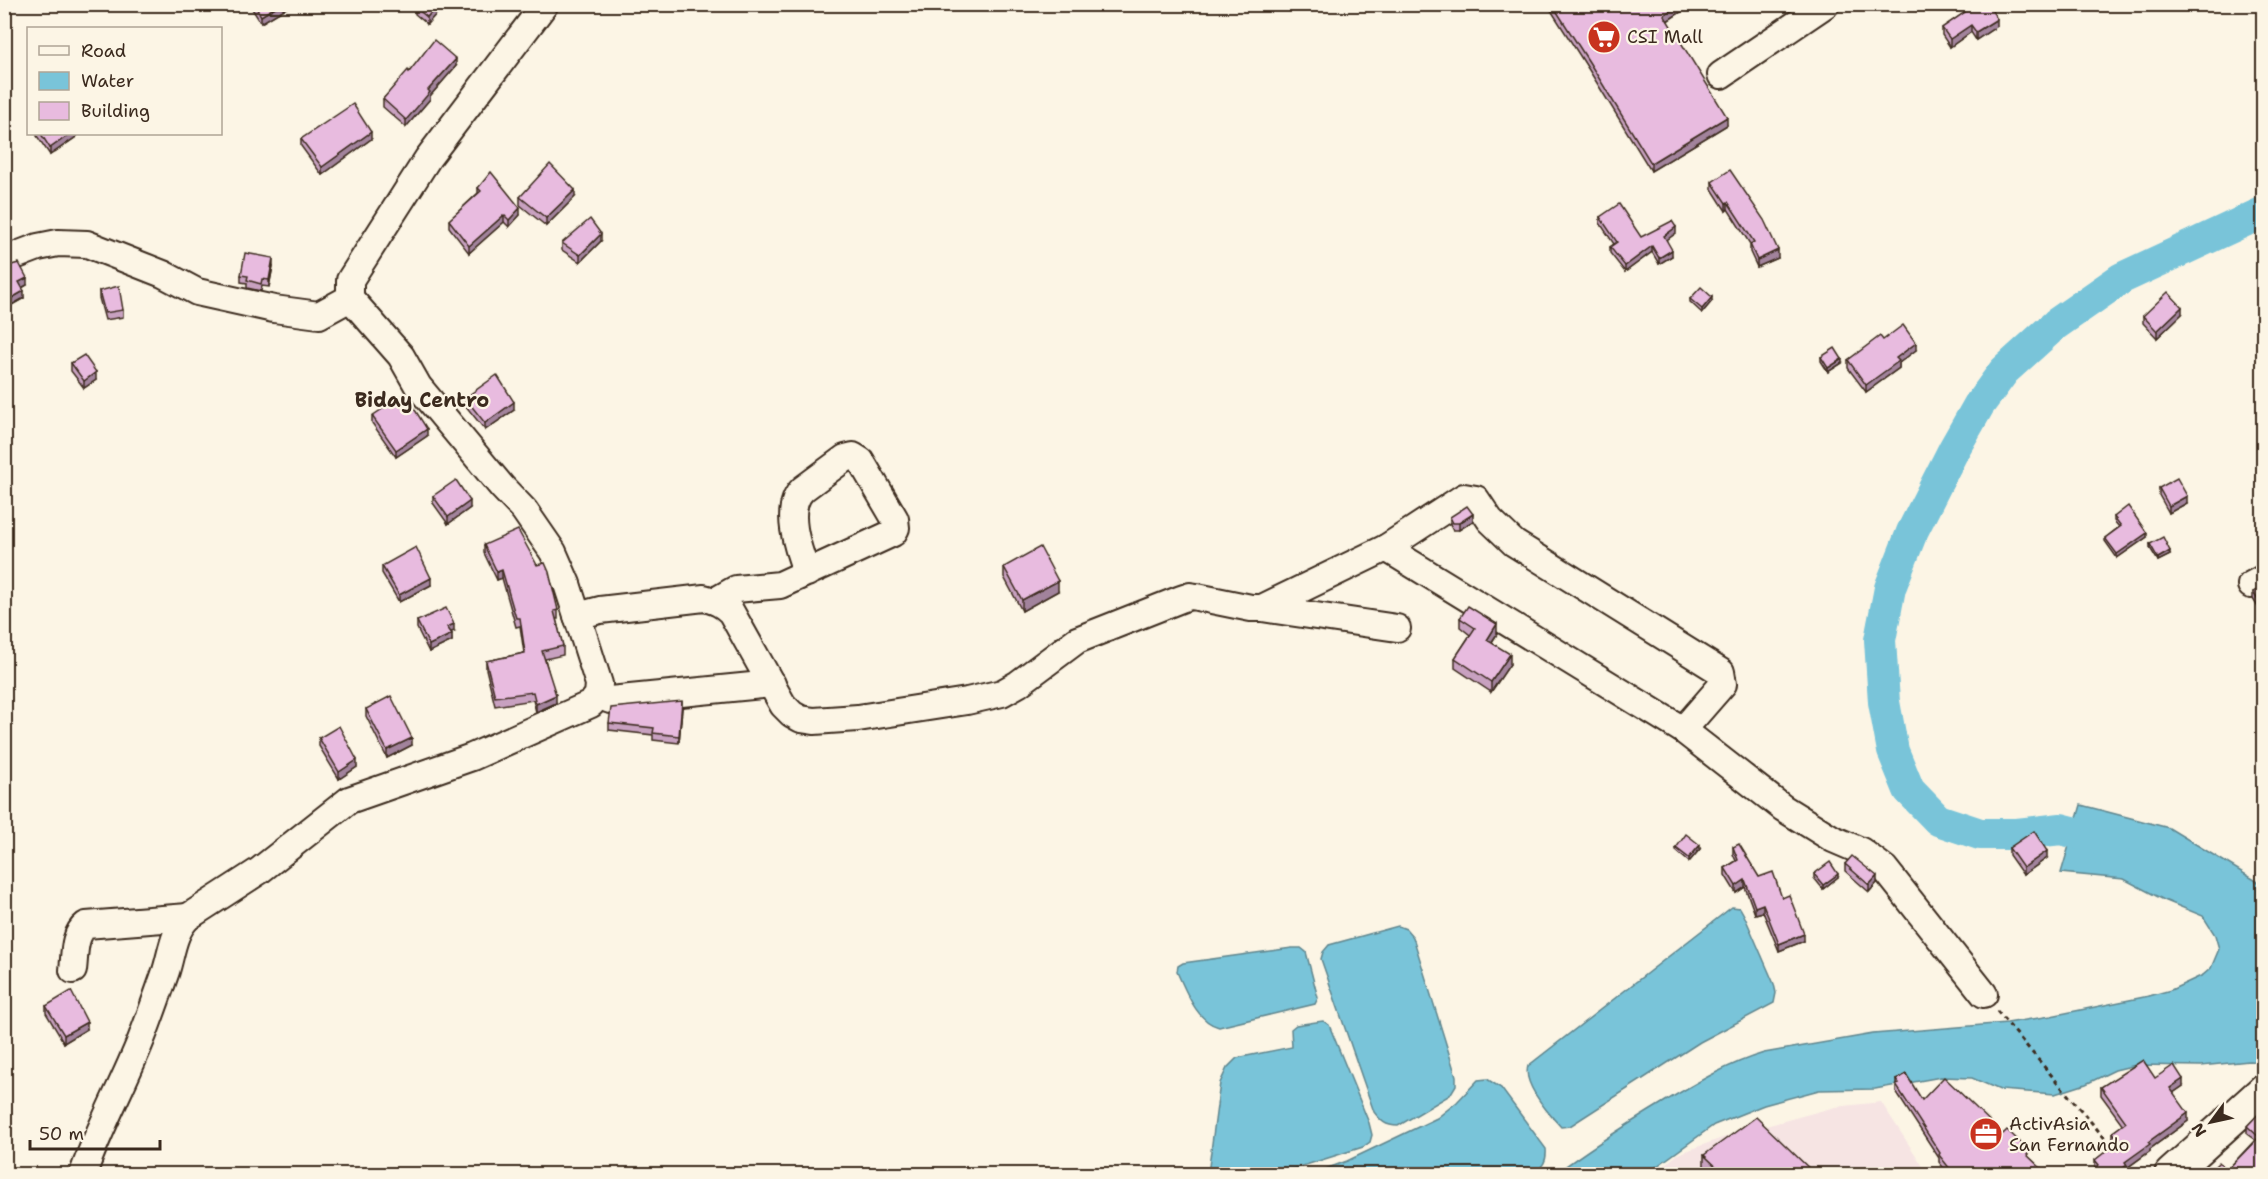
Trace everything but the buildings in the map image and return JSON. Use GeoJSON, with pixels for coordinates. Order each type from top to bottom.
{"type":"FeatureCollection","features":[{"type":"Feature","properties":{"kind":"main road"},"geometry":{"type":"LineString","coordinates":[[2171,1174],[2260,1093]]}},
{"type":"Feature","properties":{"kind":"street"},"geometry":{"type":"LineString","coordinates":[[83,1174],[94,1143],[140,1042],[166,970],[176,933],[188,917],[259,871],[349,800],[472,757],[591,704],[598,695],[599,684],[554,552],[524,510],[418,386],[401,356],[350,298],[350,280],[428,158],[545,4]]}},
{"type":"Feature","properties":{"kind":"street"},"geometry":{"type":"LineString","coordinates":[[1721,75],[1826,4]]}},
{"type":"Feature","properties":{"kind":"street"},"geometry":{"type":"LineString","coordinates":[[4,260],[38,247],[58,243],[87,244],[163,274],[197,292],[274,309],[319,315],[350,298]]}},
{"type":"Feature","properties":{"kind":"street"},"geometry":{"type":"LineString","coordinates":[[715,601],[736,590],[780,585],[807,573],[893,533],[896,528],[895,519],[861,461],[853,456],[845,458],[797,495],[793,504],[797,548],[807,573]]}},
{"type":"Feature","properties":{"kind":"street"},"geometry":{"type":"LineString","coordinates":[[1262,608],[1386,548],[1464,497],[1476,499],[1490,520],[1514,543],[1721,672],[1723,684],[1683,730]]}},
{"type":"Feature","properties":{"kind":"street"},"geometry":{"type":"LineString","coordinates":[[797,548],[840,557]]}},
{"type":"Feature","properties":{"kind":"street"},"geometry":{"type":"LineString","coordinates":[[1386,548],[1683,730],[1783,808],[1833,839],[1862,851],[1885,869],[1984,994]]}},
{"type":"Feature","properties":{"kind":"street"},"geometry":{"type":"LineString","coordinates":[[577,616],[617,608],[704,598],[723,604],[731,612],[783,705],[792,714],[814,721],[858,718],[967,701],[1002,693],[1018,684],[1077,640],[1190,596],[1251,608],[1397,628]]}},
{"type":"Feature","properties":{"kind":"street"},"geometry":{"type":"LineString","coordinates":[[598,695],[610,700],[772,684]]}},
{"type":"Feature","properties":{"kind":"street"},"geometry":{"type":"LineString","coordinates":[[73,970],[76,938],[86,925],[188,917]]}},
{"type":"Feature","properties":{"kind":"path"},"geometry":{"type":"LineString","coordinates":[[1984,994],[2114,1149]]}},
{"type":"Feature","properties":{"kind":"path"},"geometry":{"type":"LineString","coordinates":[[2121,1158],[2135,1174]]}},
{"type":"Feature","properties":{"kind":"shaded area"},"geometry":{"type":"Polygon","coordinates":[[[1881,1102],[1928,1174],[1654,1174],[1678,1154],[1722,1138],[1835,1107],[1881,1102]]]}},
{"type":"Feature","properties":{"kind":"water"},"geometry":{"type":"Polygon","coordinates":[[[2081,805],[2169,828],[2263,885],[2263,1062],[2249,1061],[2201,1066],[2136,1065],[2115,1070],[2086,1084],[2055,1094],[2000,1090],[1972,1078],[1941,1077],[1875,1089],[1819,1090],[1764,1105],[1714,1125],[1646,1174],[1555,1174],[1608,1137],[1688,1088],[1750,1057],[1873,1034],[2007,1023],[2051,1016],[2149,996],[2171,990],[2203,975],[2211,968],[2219,949],[2215,935],[2203,916],[2164,900],[2124,879],[2061,873],[2081,805]]]}},
{"type":"Feature","properties":{"kind":"water"},"geometry":{"type":"Polygon","coordinates":[[[1732,907],[1740,908],[1744,915],[1774,984],[1776,993],[1774,1003],[1700,1042],[1570,1126],[1561,1127],[1533,1090],[1527,1073],[1528,1066],[1732,907]]]}},
{"type":"Feature","properties":{"kind":"water"},"geometry":{"type":"Polygon","coordinates":[[[1398,926],[1406,929],[1413,937],[1456,1076],[1456,1085],[1450,1095],[1398,1126],[1384,1122],[1374,1112],[1321,959],[1329,945],[1398,926]]]}},
{"type":"Feature","properties":{"kind":"water"},"geometry":{"type":"Polygon","coordinates":[[[1301,948],[1306,952],[1318,998],[1315,1004],[1219,1027],[1204,1019],[1198,1012],[1177,972],[1178,966],[1183,963],[1301,948]]]}},
{"type":"Feature","properties":{"kind":"water"},"geometry":{"type":"Polygon","coordinates":[[[1323,1021],[1329,1025],[1369,1123],[1372,1135],[1370,1142],[1363,1147],[1277,1174],[1208,1174],[1220,1083],[1227,1068],[1237,1058],[1292,1047],[1291,1029],[1296,1025],[1323,1021]]]}},
{"type":"Feature","properties":{"kind":"water"},"geometry":{"type":"Polygon","coordinates":[[[1487,1079],[1501,1088],[1546,1149],[1544,1163],[1533,1174],[1312,1174],[1347,1161],[1437,1118],[1457,1102],[1478,1080],[1487,1079]]]}},
{"type":"Feature","properties":{"kind":"waterway"},"geometry":{"type":"LineString","coordinates":[[2115,843],[2061,829],[2017,834],[1980,834],[1938,820],[1909,790],[1893,751],[1884,702],[1880,640],[1890,588],[1912,532],[1954,449],[1979,405],[2004,371],[2056,324],[2122,278],[2264,212]]}},
{"type":"Feature","properties":{"kind":"place","name":"CSI Mall"},"geometry":{"type":"Point","coordinates":[1604,37]}},
{"type":"Feature","properties":{"kind":"place","name":"ActivAsia San Fernando"},"geometry":{"type":"Point","coordinates":[1986,1134]}},
{"type":"Feature","properties":{"kind":"district","name":"Biday Centro"},"geometry":{"type":"Point","coordinates":[422,400]}}]}
